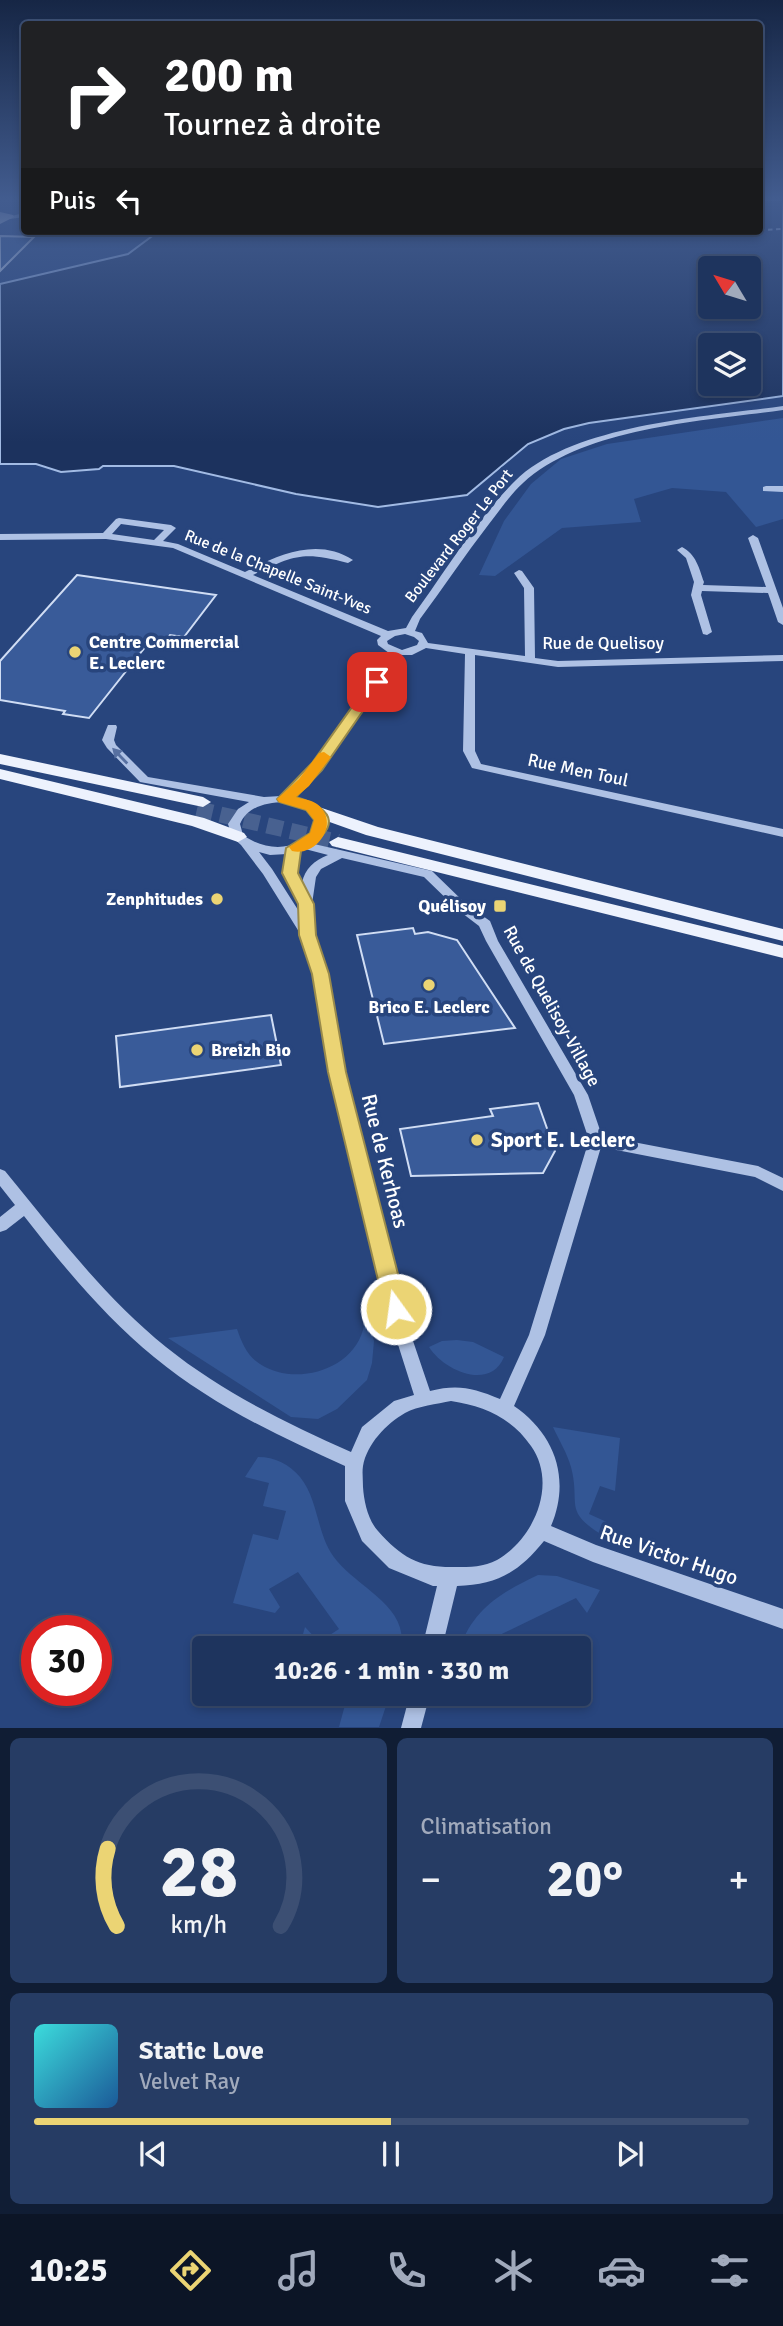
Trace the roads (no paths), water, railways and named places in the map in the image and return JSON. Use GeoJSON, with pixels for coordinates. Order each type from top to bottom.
{"type":"FeatureCollection","features":[{"type":"Feature","properties":{"kind":"main road"},"geometry":{"type":"LineString","coordinates":[[0,752],[144,780]]}},
{"type":"Feature","properties":{"kind":"main road"},"geometry":{"type":"LineString","coordinates":[[0,759],[200,805],[0,766]]}},
{"type":"Feature","properties":{"kind":"main road"},"geometry":{"type":"LineString","coordinates":[[0,774],[198,822],[242,841]]}},
{"type":"Feature","properties":{"kind":"main road"},"geometry":{"type":"LineString","coordinates":[[316,811],[372,831],[783,937]]}},
{"type":"Feature","properties":{"kind":"main road"},"geometry":{"type":"LineString","coordinates":[[340,844],[783,937]]}},
{"type":"Feature","properties":{"kind":"main road"},"geometry":{"type":"LineString","coordinates":[[340,844],[783,953]]}},
{"type":"Feature","properties":{"kind":"main road"},"geometry":{"type":"LineString","coordinates":[[428,874],[783,953]]}},
{"type":"Feature","properties":{"kind":"street","name":"Boulevard Roger Le Port"},"geometry":{"type":"LineString","coordinates":[[409,632],[519,481],[542,463],[591,441],[783,408]]}},
{"type":"Feature","properties":{"kind":"street"},"geometry":{"type":"LineString","coordinates":[[766,489],[783,489]]}},
{"type":"Feature","properties":{"kind":"street","name":"Rue de la Chapelle Saint-Yves"},"geometry":{"type":"LineString","coordinates":[[106,536],[119,522],[171,528],[156,543]]}},
{"type":"Feature","properties":{"kind":"street","name":"Rue de la Chapelle Saint-Yves"},"geometry":{"type":"LineString","coordinates":[[0,537],[106,536],[175,546],[388,635]]}},
{"type":"Feature","properties":{"kind":"street"},"geometry":{"type":"LineString","coordinates":[[753,538],[783,621]]}},
{"type":"Feature","properties":{"kind":"street"},"geometry":{"type":"LineString","coordinates":[[246,575],[289,554],[307,550],[318,550],[348,560]]}},
{"type":"Feature","properties":{"kind":"street"},"geometry":{"type":"LineString","coordinates":[[682,550],[690,557],[699,582],[696,595],[707,632]]}},
{"type":"Feature","properties":{"kind":"street"},"geometry":{"type":"LineString","coordinates":[[519,573],[529,588],[530,660]]}},
{"type":"Feature","properties":{"kind":"street"},"geometry":{"type":"LineString","coordinates":[[698,588],[772,590]]}},
{"type":"Feature","properties":{"kind":"street"},"geometry":{"type":"LineString","coordinates":[[409,632],[420,636],[423,645],[412,652],[395,652],[382,643],[388,635],[409,632]]}},
{"type":"Feature","properties":{"kind":"street","name":"Rue de Quelisoy"},"geometry":{"type":"LineString","coordinates":[[423,645],[470,654],[558,664],[783,658]]}},
{"type":"Feature","properties":{"kind":"street"},"geometry":{"type":"LineString","coordinates":[[285,799],[304,783],[317,766],[395,652]]}},
{"type":"Feature","properties":{"kind":"street","name":"Rue Men Toul"},"geometry":{"type":"LineString","coordinates":[[470,654],[469,751],[477,766],[783,833]]}},
{"type":"Feature","properties":{"kind":"street"},"geometry":{"type":"LineString","coordinates":[[112,727],[108,740],[111,746],[144,780],[264,800],[285,799],[304,803],[316,811],[321,827],[316,836],[299,847]]}},
{"type":"Feature","properties":{"kind":"street"},"geometry":{"type":"LineString","coordinates":[[264,800],[246,807],[237,815],[234,829],[242,841],[264,850],[340,844],[384,862],[428,874]]}},
{"type":"Feature","properties":{"kind":"street","name":"Rue de Kerhoas"},"geometry":{"type":"LineString","coordinates":[[242,841],[268,872],[307,935],[320,974],[337,1072],[402,1335],[423,1396]]}},
{"type":"Feature","properties":{"kind":"street"},"geometry":{"type":"LineString","coordinates":[[306,904],[307,877],[313,868],[340,844]]}},
{"type":"Feature","properties":{"kind":"street","name":"Rue de Kerhoas"},"geometry":{"type":"LineString","coordinates":[[299,847],[290,873],[306,904],[307,935]]}},
{"type":"Feature","properties":{"kind":"street","name":"Rue de Quelisoy-Village"},"geometry":{"type":"LineString","coordinates":[[428,874],[462,907],[485,924],[492,941],[581,1095],[596,1140]]}},
{"type":"Feature","properties":{"kind":"street"},"geometry":{"type":"LineString","coordinates":[[504,1408],[537,1335],[596,1140],[758,1172],[783,1185]]}},
{"type":"Feature","properties":{"kind":"street"},"geometry":{"type":"LineString","coordinates":[[0,1175],[102,1297],[160,1352],[230,1401],[354,1462]]}},
{"type":"Feature","properties":{"kind":"street"},"geometry":{"type":"LineString","coordinates":[[0,1226],[25,1206]]}},
{"type":"Feature","properties":{"kind":"street"},"geometry":{"type":"LineString","coordinates":[[451,1394],[478,1397],[504,1408],[525,1424],[541,1445],[551,1469],[552,1495],[541,1531],[531,1545],[509,1564],[481,1576],[449,1578],[414,1571],[383,1552],[362,1525],[351,1494],[354,1462],[363,1439],[379,1420],[400,1405],[423,1396],[451,1394]]}},
{"type":"Feature","properties":{"kind":"street","name":"Rue Victor Hugo"},"geometry":{"type":"LineString","coordinates":[[541,1531],[593,1553],[783,1619]]}},
{"type":"Feature","properties":{"kind":"street"},"geometry":{"type":"LineString","coordinates":[[435,1636],[449,1578]]}},
{"type":"Feature","properties":{"kind":"street"},"geometry":{"type":"LineString","coordinates":[[411,1727],[417,1706]]}},
{"type":"Feature","properties":{"kind":"tunnel"},"geometry":{"type":"LineString","coordinates":[[197,809],[338,842]]}},
{"type":"Feature","properties":{"kind":"place","name":"Centre Commercial E. Leclerc"},"geometry":{"type":"Point","coordinates":[75,652]}},
{"type":"Feature","properties":{"kind":"place","name":"Zenphitudes"},"geometry":{"type":"Point","coordinates":[217,899]}},
{"type":"Feature","properties":{"kind":"place","name":"Quélisoy"},"geometry":{"type":"Point","coordinates":[500,906]}},
{"type":"Feature","properties":{"kind":"place","name":"Brico E. Leclerc"},"geometry":{"type":"Point","coordinates":[429,985]}},
{"type":"Feature","properties":{"kind":"place","name":"Breizh Bio"},"geometry":{"type":"Point","coordinates":[197,1050]}},
{"type":"Feature","properties":{"kind":"place","name":"Sport E. Leclerc"},"geometry":{"type":"Point","coordinates":[477,1140]}}]}
